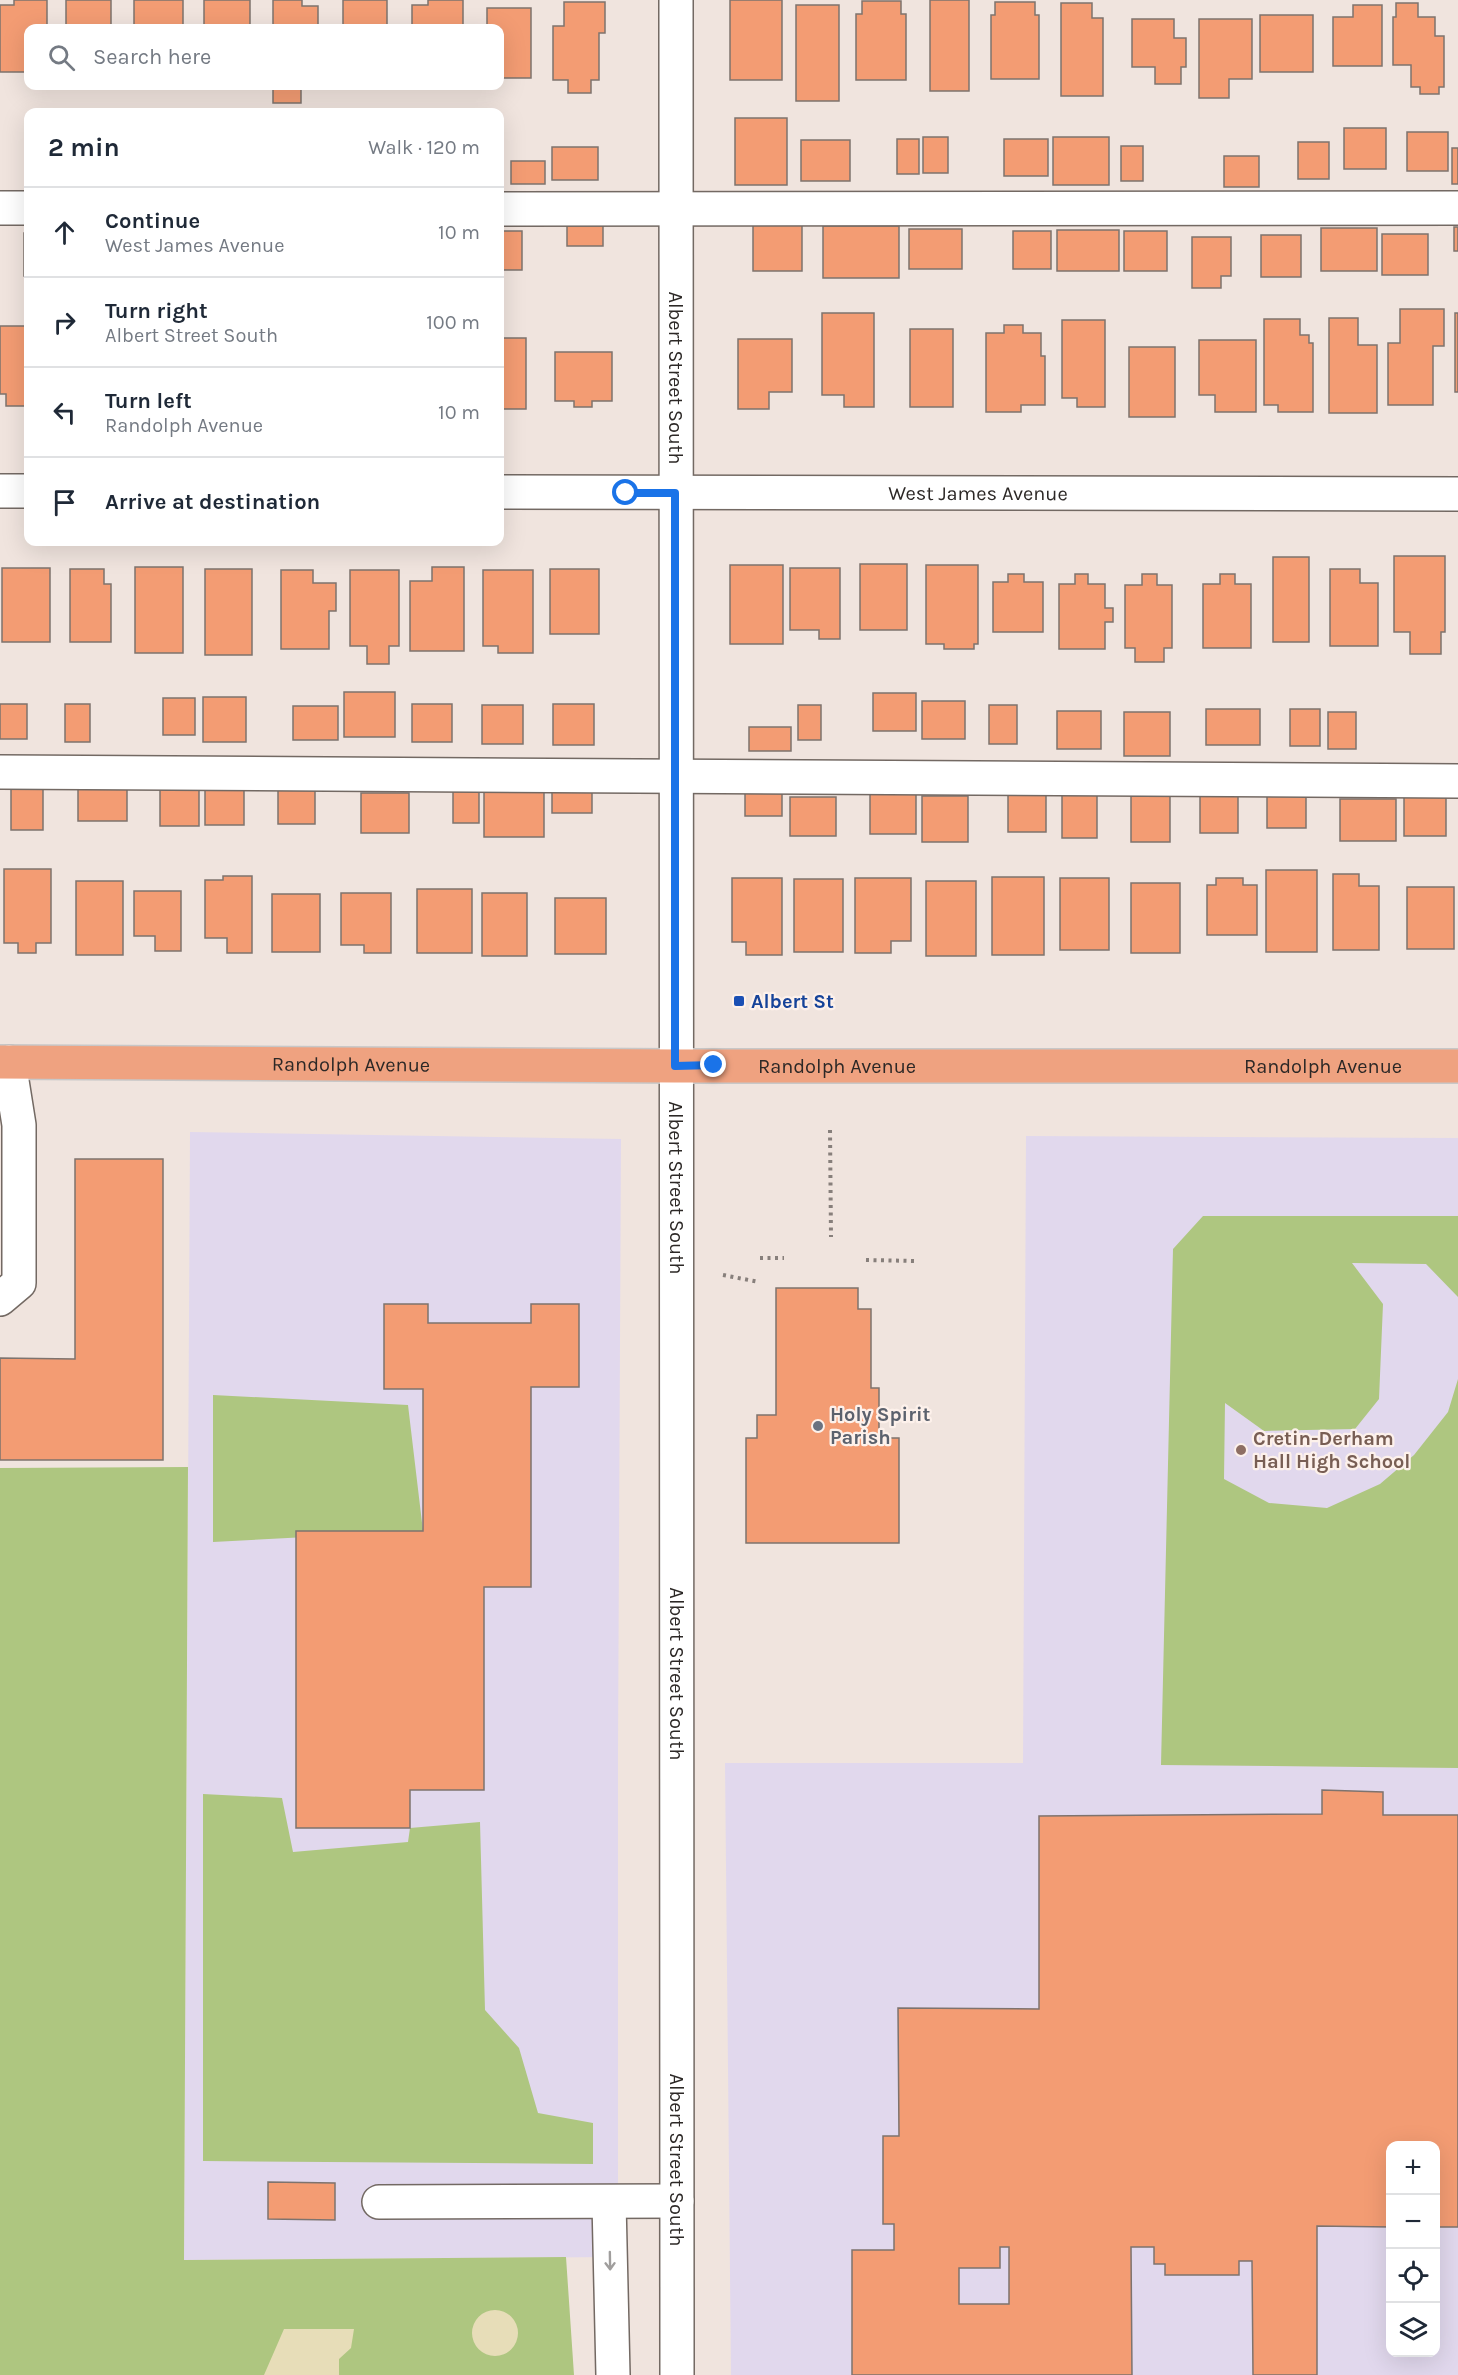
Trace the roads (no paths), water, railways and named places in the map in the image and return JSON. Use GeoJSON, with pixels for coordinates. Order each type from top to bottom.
{"type":"FeatureCollection","features":[{"type":"Feature","properties":{"kind":"main road","name":"Randolph Avenue"},"geometry":{"type":"LineString","coordinates":[[4,1062],[675,1066],[1458,1066]]}},
{"type":"Feature","properties":{"kind":"street","name":"Albert Street South"},"geometry":{"type":"LineString","coordinates":[[676,0],[677,2375]]}},
{"type":"Feature","properties":{"kind":"street"},"geometry":{"type":"LineString","coordinates":[[0,208],[24,208]]}},
{"type":"Feature","properties":{"kind":"street"},"geometry":{"type":"LineString","coordinates":[[504,209],[1458,208]]}},
{"type":"Feature","properties":{"kind":"street"},"geometry":{"type":"LineString","coordinates":[[0,491],[24,491]]}},
{"type":"Feature","properties":{"kind":"street","name":"West James Avenue"},"geometry":{"type":"LineString","coordinates":[[504,492],[1458,494]]}},
{"type":"Feature","properties":{"kind":"street"},"geometry":{"type":"LineString","coordinates":[[0,772],[1458,781]]}},
{"type":"Feature","properties":{"kind":"street"},"geometry":{"type":"LineString","coordinates":[[0,1299],[19,1283],[10,1190],[19,1125],[4,1062]]}},
{"type":"Feature","properties":{"kind":"street"},"geometry":{"type":"LineString","coordinates":[[379,2202],[677,2201]]}},
{"type":"Feature","properties":{"kind":"street"},"geometry":{"type":"LineString","coordinates":[[609,2202],[613,2375]]}},
{"type":"Feature","properties":{"kind":"place","name":"Albert St"},"geometry":{"type":"Point","coordinates":[739,1001]}},
{"type":"Feature","properties":{"kind":"place","name":"Holy Spirit Parish"},"geometry":{"type":"Point","coordinates":[818,1426]}},
{"type":"Feature","properties":{"kind":"place","name":"Cretin-Derham Hall High School"},"geometry":{"type":"Point","coordinates":[1241,1450]}}]}
